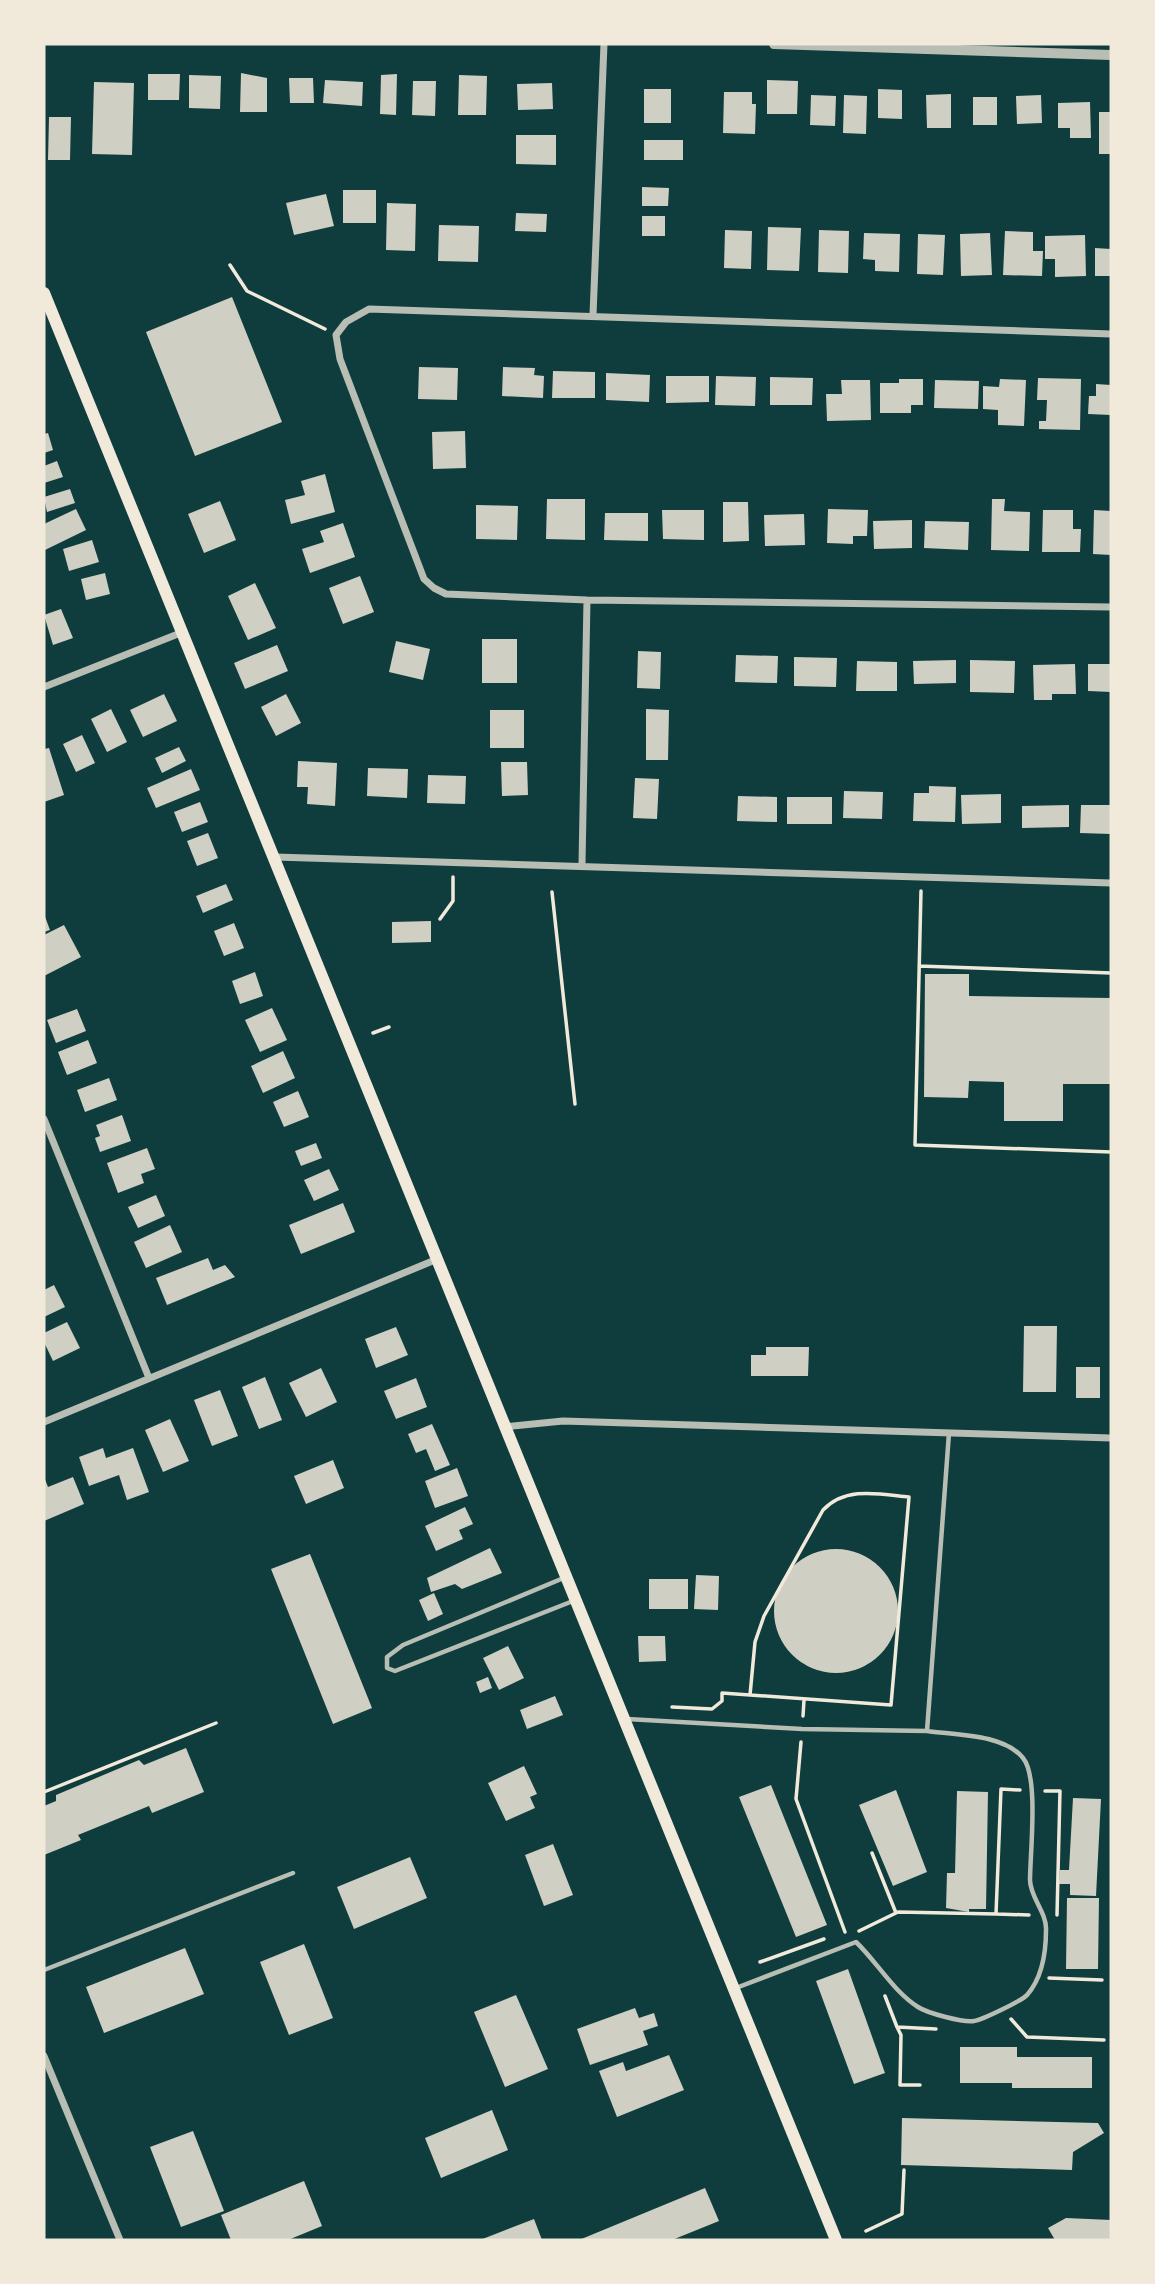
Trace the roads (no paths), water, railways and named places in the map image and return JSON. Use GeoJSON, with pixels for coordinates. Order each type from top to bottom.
{"type":"FeatureCollection","features":[{"type":"Feature","properties":{"kind":"main road"},"geometry":{"type":"LineString","coordinates":[[44,293],[275,857],[435,1260],[627,1719],[836,2240]]}},
{"type":"Feature","properties":{"kind":"street"},"geometry":{"type":"LineString","coordinates":[[593,315],[604,44]]}},
{"type":"Feature","properties":{"kind":"street"},"geometry":{"type":"LineString","coordinates":[[775,44],[1111,55]]}},
{"type":"Feature","properties":{"kind":"street"},"geometry":{"type":"LineString","coordinates":[[1111,334],[369,309],[346,322],[336,335],[340,359],[424,579],[446,594],[587,600],[1111,607]]}},
{"type":"Feature","properties":{"kind":"street"},"geometry":{"type":"LineString","coordinates":[[582,864],[587,600]]}},
{"type":"Feature","properties":{"kind":"street"},"geometry":{"type":"LineString","coordinates":[[44,687],[183,632]]}},
{"type":"Feature","properties":{"kind":"street"},"geometry":{"type":"LineString","coordinates":[[275,857],[582,864],[1111,883]]}},
{"type":"Feature","properties":{"kind":"street"},"geometry":{"type":"LineString","coordinates":[[44,1119],[149,1378]]}},
{"type":"Feature","properties":{"kind":"street"},"geometry":{"type":"LineString","coordinates":[[44,1422],[435,1260]]}},
{"type":"Feature","properties":{"kind":"street"},"geometry":{"type":"LineString","coordinates":[[504,1427],[563,1421],[1111,1438]]}},
{"type":"Feature","properties":{"kind":"street"},"geometry":{"type":"LineString","coordinates":[[44,2056],[120,2240]]}},
{"type":"Feature","properties":{"kind":"lane"},"geometry":{"type":"LineString","coordinates":[[928,1731],[949,1433]]}},
{"type":"Feature","properties":{"kind":"lane"},"geometry":{"type":"LineString","coordinates":[[567,1576],[403,1645],[387,1657],[387,1668],[395,1671],[577,1600]]}},
{"type":"Feature","properties":{"kind":"lane"},"geometry":{"type":"LineString","coordinates":[[627,1719],[802,1729],[928,1731],[1000,1744],[1023,1757],[1031,1790],[1030,1884],[1047,1926],[1043,1965],[1026,1997],[974,2021],[928,2011],[900,1994],[878,1963],[856,1942],[735,1988]]}},
{"type":"Feature","properties":{"kind":"lane"},"geometry":{"type":"LineString","coordinates":[[44,1970],[293,1873]]}}]}
